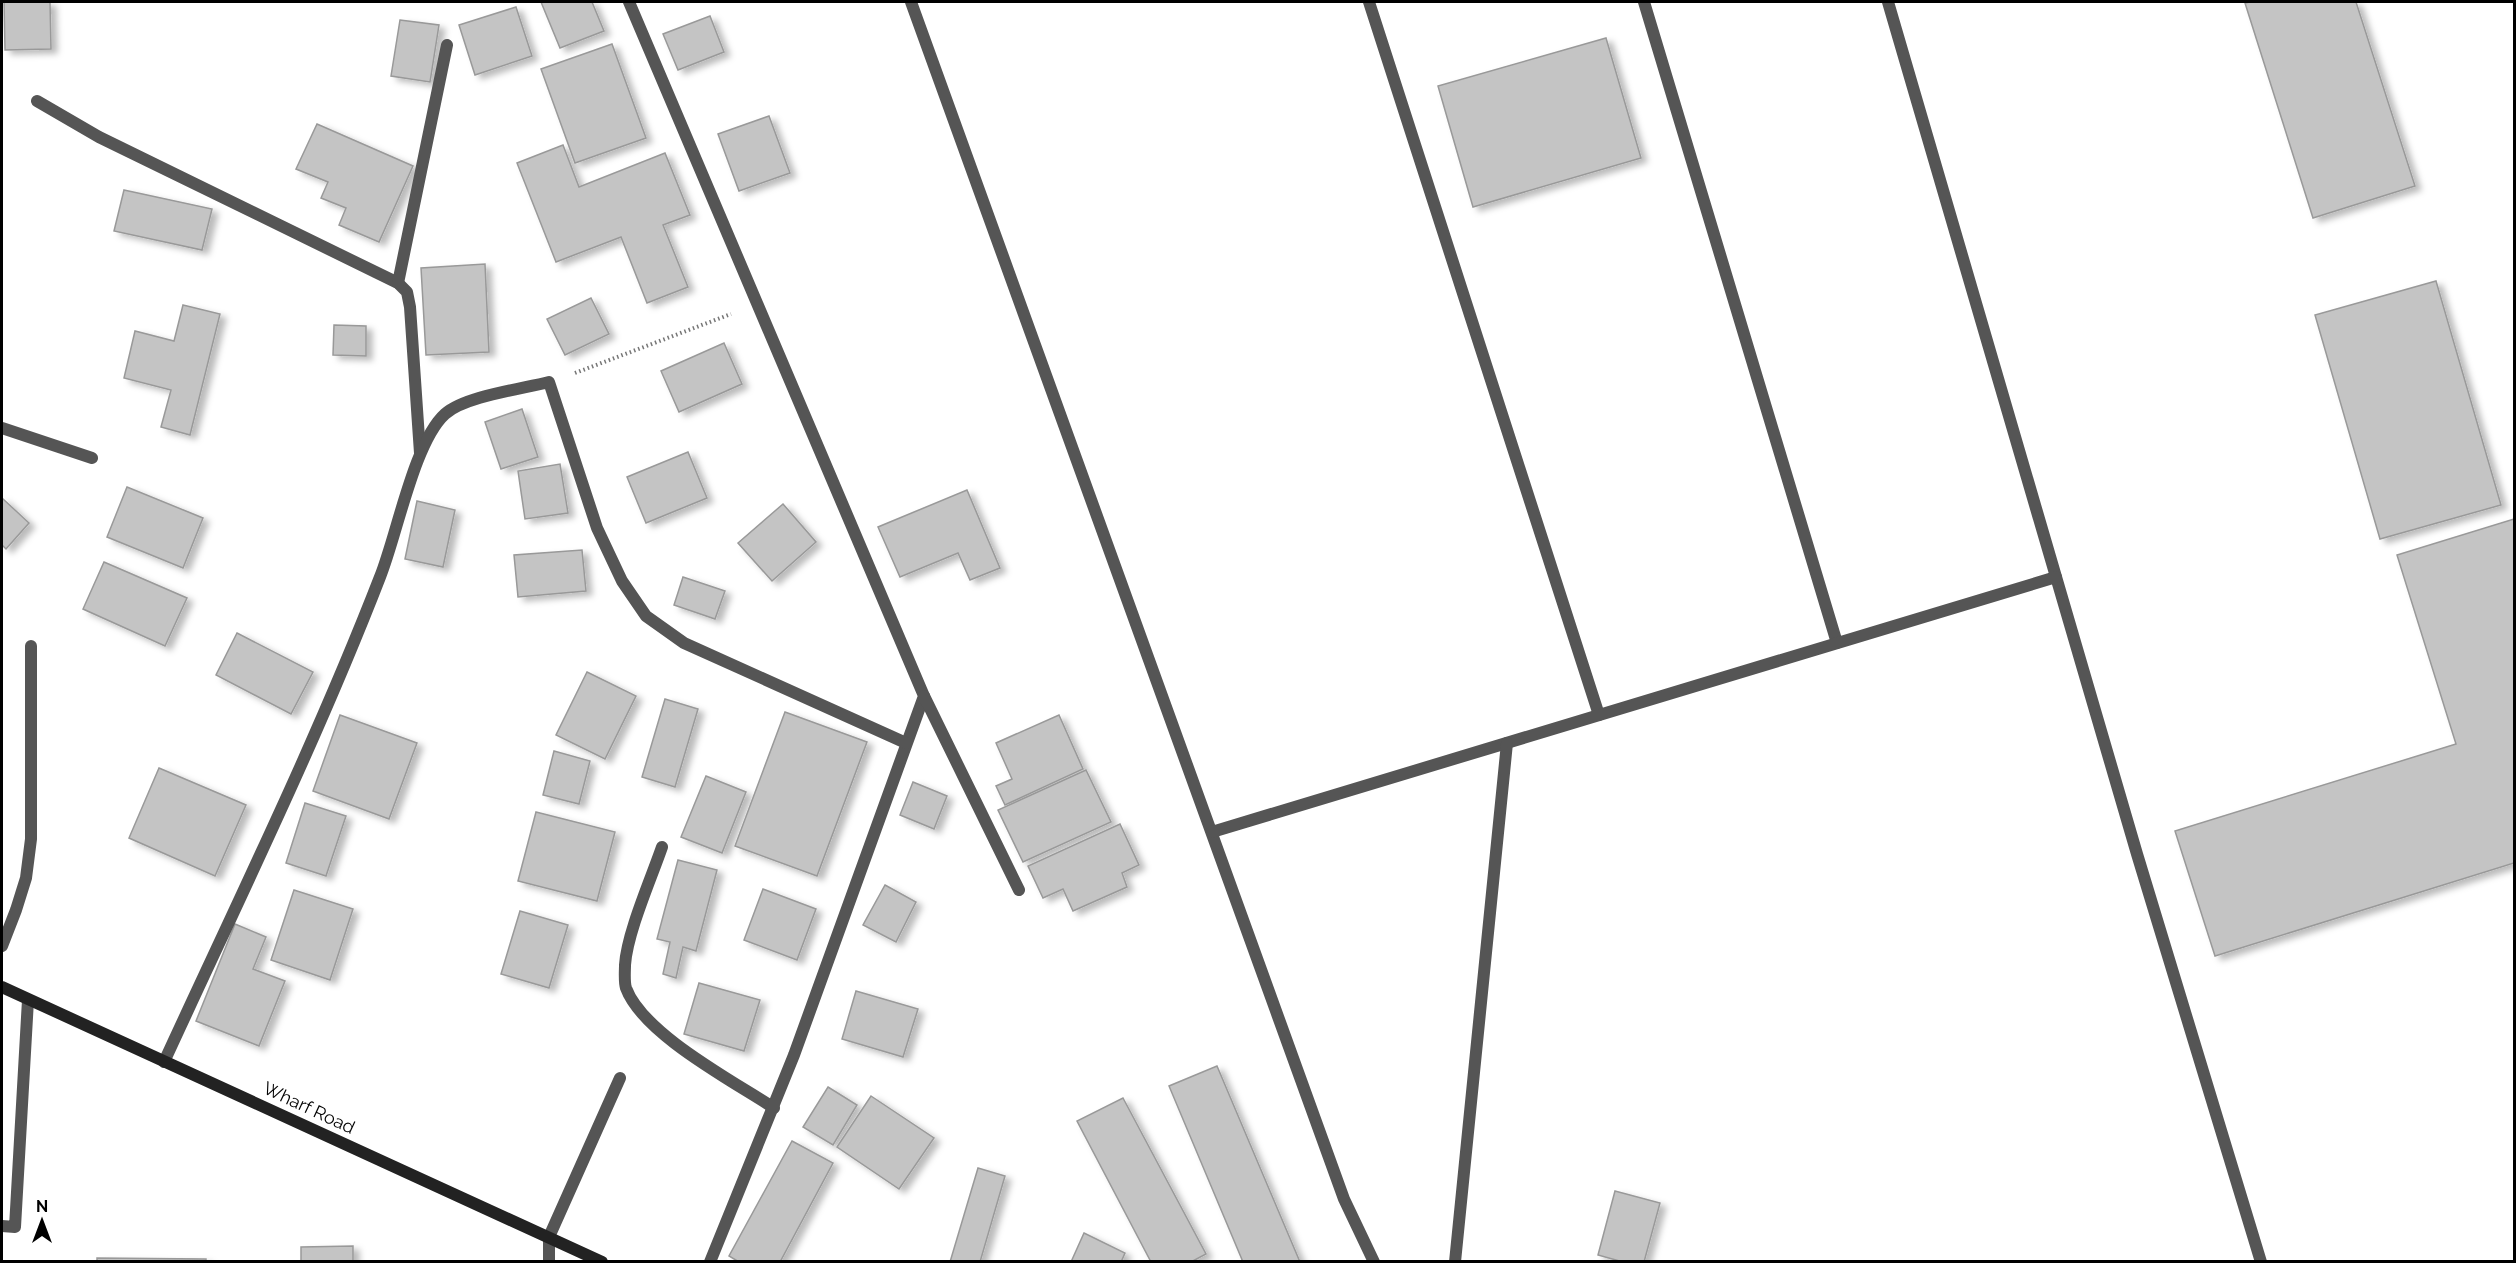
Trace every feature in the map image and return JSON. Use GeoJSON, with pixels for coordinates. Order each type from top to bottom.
{"type":"FeatureCollection","features":[{"type":"Feature","properties":{"kind":"main road","name":"Wharf Road"},"geometry":{"type":"LineString","coordinates":[[2,987],[602,1262]]}},
{"type":"Feature","properties":{"kind":"street"},"geometry":{"type":"LineString","coordinates":[[629,2],[924,696],[1019,890]]}},
{"type":"Feature","properties":{"kind":"street"},"geometry":{"type":"LineString","coordinates":[[911,2],[1344,1199],[1374,1262]]}},
{"type":"Feature","properties":{"kind":"street"},"geometry":{"type":"LineString","coordinates":[[1369,2],[1599,715]]}},
{"type":"Feature","properties":{"kind":"street"},"geometry":{"type":"LineString","coordinates":[[1644,2],[1837,643]]}},
{"type":"Feature","properties":{"kind":"street"},"geometry":{"type":"LineString","coordinates":[[1888,2],[2056,577],[2261,1262]]}},
{"type":"Feature","properties":{"kind":"street"},"geometry":{"type":"LineString","coordinates":[[398,283],[447,45]]}},
{"type":"Feature","properties":{"kind":"street"},"geometry":{"type":"LineString","coordinates":[[37,101],[99,137],[398,283],[407,292],[410,307],[421,454]]}},
{"type":"Feature","properties":{"kind":"street"},"geometry":{"type":"LineString","coordinates":[[164,1062],[316,730],[381,575],[421,454],[430,434],[446,414],[465,402],[549,382],[597,528],[622,581],[646,616],[684,643],[906,743]]}},
{"type":"Feature","properties":{"kind":"street"},"geometry":{"type":"LineString","coordinates":[[2,428],[92,458]]}},
{"type":"Feature","properties":{"kind":"street"},"geometry":{"type":"LineString","coordinates":[[1212,832],[2056,577]]}},
{"type":"Feature","properties":{"kind":"street"},"geometry":{"type":"LineString","coordinates":[[2,946],[26,878],[32,839],[32,646]]}},
{"type":"Feature","properties":{"kind":"street"},"geometry":{"type":"LineString","coordinates":[[710,1262],[774,1108],[924,696]]}},
{"type":"Feature","properties":{"kind":"street"},"geometry":{"type":"LineString","coordinates":[[1455,1262],[1507,743]]}},
{"type":"Feature","properties":{"kind":"street"},"geometry":{"type":"LineString","coordinates":[[662,847],[630,940],[625,964],[626,987],[639,1009],[672,1042],[774,1108]]}},
{"type":"Feature","properties":{"kind":"street"},"geometry":{"type":"LineString","coordinates":[[2,1226],[15,1227],[28,1000]]}},
{"type":"Feature","properties":{"kind":"street"},"geometry":{"type":"LineString","coordinates":[[549,1262],[549,1238],[620,1078]]}},
{"type":"Feature","properties":{"kind":"path"},"geometry":{"type":"LineString","coordinates":[[549,382],[758,304]]}},
{"type":"Feature","properties":{"kind":"building"},"geometry":{"type":"Polygon","coordinates":[[[4,2],[50,2],[51,49],[5,50],[4,2]]]}},
{"type":"Feature","properties":{"kind":"building"},"geometry":{"type":"Polygon","coordinates":[[[541,2],[592,2],[604,31],[560,48],[541,2]]]}},
{"type":"Feature","properties":{"kind":"building"},"geometry":{"type":"Polygon","coordinates":[[[2356,2],[2415,186],[2313,218],[2245,3],[2356,2]]]}},
{"type":"Feature","properties":{"kind":"building"},"geometry":{"type":"Polygon","coordinates":[[[516,7],[532,56],[475,75],[459,25],[516,7]]]}},
{"type":"Feature","properties":{"kind":"building"},"geometry":{"type":"Polygon","coordinates":[[[710,16],[724,52],[678,70],[663,34],[710,16]]]}},
{"type":"Feature","properties":{"kind":"building"},"geometry":{"type":"Polygon","coordinates":[[[400,20],[439,25],[430,82],[391,76],[400,20]]]}},
{"type":"Feature","properties":{"kind":"building"},"geometry":{"type":"Polygon","coordinates":[[[1606,38],[1641,158],[1473,207],[1438,86],[1606,38]]]}},
{"type":"Feature","properties":{"kind":"building"},"geometry":{"type":"Polygon","coordinates":[[[612,44],[646,138],[575,163],[541,69],[612,44]]]}},
{"type":"Feature","properties":{"kind":"building"},"geometry":{"type":"Polygon","coordinates":[[[769,116],[790,173],[739,191],[718,134],[769,116]]]}},
{"type":"Feature","properties":{"kind":"building"},"geometry":{"type":"Polygon","coordinates":[[[317,124],[413,166],[379,242],[339,225],[346,208],[321,198],[328,182],[296,169],[317,124]]]}},
{"type":"Feature","properties":{"kind":"building"},"geometry":{"type":"Polygon","coordinates":[[[563,145],[579,187],[665,153],[690,215],[663,225],[688,287],[647,303],[621,237],[556,262],[517,163],[563,145]]]}},
{"type":"Feature","properties":{"kind":"building"},"geometry":{"type":"Polygon","coordinates":[[[124,190],[212,209],[202,250],[114,231],[124,190]]]}},
{"type":"Feature","properties":{"kind":"building"},"geometry":{"type":"Polygon","coordinates":[[[485,264],[489,352],[426,355],[421,268],[485,264]]]}},
{"type":"Feature","properties":{"kind":"building"},"geometry":{"type":"Polygon","coordinates":[[[2436,281],[2501,505],[2380,539],[2315,315],[2436,281]]]}},
{"type":"Feature","properties":{"kind":"building"},"geometry":{"type":"Polygon","coordinates":[[[591,298],[609,334],[565,355],[547,319],[591,298]]]}},
{"type":"Feature","properties":{"kind":"building"},"geometry":{"type":"Polygon","coordinates":[[[183,305],[220,314],[190,435],[161,427],[171,390],[124,378],[135,331],[174,341],[183,305]]]}},
{"type":"Feature","properties":{"kind":"building"},"geometry":{"type":"Polygon","coordinates":[[[334,325],[366,326],[366,356],[333,355],[334,325]]]}},
{"type":"Feature","properties":{"kind":"building"},"geometry":{"type":"Polygon","coordinates":[[[724,343],[742,384],[679,412],[661,371],[724,343]]]}},
{"type":"Feature","properties":{"kind":"building"},"geometry":{"type":"Polygon","coordinates":[[[522,409],[538,457],[501,469],[485,422],[522,409]]]}},
{"type":"Feature","properties":{"kind":"building"},"geometry":{"type":"Polygon","coordinates":[[[688,452],[707,498],[646,523],[627,477],[688,452]]]}},
{"type":"Feature","properties":{"kind":"building"},"geometry":{"type":"Polygon","coordinates":[[[560,464],[568,513],[525,519],[518,471],[560,464]]]}},
{"type":"Feature","properties":{"kind":"building"},"geometry":{"type":"Polygon","coordinates":[[[127,487],[203,518],[183,568],[107,537],[127,487]]]}},
{"type":"Feature","properties":{"kind":"building"},"geometry":{"type":"Polygon","coordinates":[[[967,490],[1000,568],[970,580],[958,553],[900,577],[878,527],[967,490]]]}},
{"type":"Feature","properties":{"kind":"building"},"geometry":{"type":"Polygon","coordinates":[[[2,498],[29,523],[6,549],[2,545],[2,498]]]}},
{"type":"Feature","properties":{"kind":"building"},"geometry":{"type":"Polygon","coordinates":[[[417,501],[455,510],[443,567],[405,559],[417,501]]]}},
{"type":"Feature","properties":{"kind":"building"},"geometry":{"type":"Polygon","coordinates":[[[783,504],[816,542],[772,581],[738,543],[783,504]]]}},
{"type":"Feature","properties":{"kind":"building"},"geometry":{"type":"Polygon","coordinates":[[[2514,519],[2514,863],[2215,956],[2175,831],[2456,744],[2397,555],[2514,519]]]}},
{"type":"Feature","properties":{"kind":"building"},"geometry":{"type":"Polygon","coordinates":[[[582,550],[586,591],[518,597],[514,555],[582,550]]]}},
{"type":"Feature","properties":{"kind":"building"},"geometry":{"type":"Polygon","coordinates":[[[104,562],[187,598],[165,646],[83,609],[104,562]]]}},
{"type":"Feature","properties":{"kind":"building"},"geometry":{"type":"Polygon","coordinates":[[[683,577],[725,591],[715,619],[674,605],[683,577]]]}},
{"type":"Feature","properties":{"kind":"building"},"geometry":{"type":"Polygon","coordinates":[[[237,633],[313,672],[291,714],[216,675],[237,633]]]}},
{"type":"Feature","properties":{"kind":"building"},"geometry":{"type":"Polygon","coordinates":[[[587,672],[636,696],[605,759],[556,735],[587,672]]]}},
{"type":"Feature","properties":{"kind":"building"},"geometry":{"type":"Polygon","coordinates":[[[665,699],[698,709],[675,787],[642,777],[665,699]]]}},
{"type":"Feature","properties":{"kind":"building"},"geometry":{"type":"Polygon","coordinates":[[[785,712],[867,742],[817,876],[735,846],[785,712]]]}},
{"type":"Feature","properties":{"kind":"building"},"geometry":{"type":"Polygon","coordinates":[[[340,715],[417,743],[389,819],[313,791],[340,715]]]}},
{"type":"Feature","properties":{"kind":"building"},"geometry":{"type":"Polygon","coordinates":[[[1059,715],[1083,769],[1005,805],[996,786],[1012,779],[996,743],[1059,715]]]}},
{"type":"Feature","properties":{"kind":"building"},"geometry":{"type":"Polygon","coordinates":[[[554,751],[590,761],[579,804],[543,795],[554,751]]]}},
{"type":"Feature","properties":{"kind":"building"},"geometry":{"type":"Polygon","coordinates":[[[159,768],[246,805],[215,876],[129,838],[159,768]]]}},
{"type":"Feature","properties":{"kind":"building"},"geometry":{"type":"Polygon","coordinates":[[[1086,770],[1111,822],[1023,862],[998,810],[1086,770]]]}},
{"type":"Feature","properties":{"kind":"building"},"geometry":{"type":"Polygon","coordinates":[[[706,776],[746,792],[722,853],[681,837],[706,776]]]}},
{"type":"Feature","properties":{"kind":"building"},"geometry":{"type":"Polygon","coordinates":[[[913,782],[947,796],[934,829],[900,815],[913,782]]]}},
{"type":"Feature","properties":{"kind":"building"},"geometry":{"type":"Polygon","coordinates":[[[305,803],[346,816],[326,876],[286,863],[305,803]]]}},
{"type":"Feature","properties":{"kind":"building"},"geometry":{"type":"Polygon","coordinates":[[[536,812],[615,832],[597,901],[518,881],[536,812]]]}},
{"type":"Feature","properties":{"kind":"building"},"geometry":{"type":"Polygon","coordinates":[[[1120,824],[1139,865],[1122,873],[1127,887],[1073,911],[1063,889],[1043,898],[1028,866],[1120,824]]]}},
{"type":"Feature","properties":{"kind":"building"},"geometry":{"type":"Polygon","coordinates":[[[678,860],[717,870],[696,951],[683,947],[676,978],[663,974],[670,942],[657,939],[678,860]]]}},
{"type":"Feature","properties":{"kind":"building"},"geometry":{"type":"Polygon","coordinates":[[[885,885],[916,902],[896,942],[863,925],[885,885]]]}},
{"type":"Feature","properties":{"kind":"building"},"geometry":{"type":"Polygon","coordinates":[[[763,889],[816,909],[797,960],[744,940],[763,889]]]}},
{"type":"Feature","properties":{"kind":"building"},"geometry":{"type":"Polygon","coordinates":[[[294,890],[353,909],[330,980],[271,960],[294,890]]]}},
{"type":"Feature","properties":{"kind":"building"},"geometry":{"type":"Polygon","coordinates":[[[520,911],[568,925],[549,988],[501,974],[520,911]]]}},
{"type":"Feature","properties":{"kind":"building"},"geometry":{"type":"Polygon","coordinates":[[[235,924],[266,937],[253,969],[285,981],[259,1046],[196,1021],[235,924]]]}},
{"type":"Feature","properties":{"kind":"building"},"geometry":{"type":"Polygon","coordinates":[[[699,983],[760,1000],[744,1051],[684,1034],[699,983]]]}},
{"type":"Feature","properties":{"kind":"building"},"geometry":{"type":"Polygon","coordinates":[[[856,991],[918,1009],[903,1057],[842,1039],[856,991]]]}},
{"type":"Feature","properties":{"kind":"building"},"geometry":{"type":"Polygon","coordinates":[[[1217,1066],[1300,1262],[1243,1262],[1169,1086],[1217,1066]]]}},
{"type":"Feature","properties":{"kind":"building"},"geometry":{"type":"Polygon","coordinates":[[[828,1087],[857,1105],[833,1145],[803,1127],[828,1087]]]}},
{"type":"Feature","properties":{"kind":"building"},"geometry":{"type":"Polygon","coordinates":[[[871,1096],[934,1138],[899,1189],[837,1147],[871,1096]]]}},
{"type":"Feature","properties":{"kind":"building"},"geometry":{"type":"Polygon","coordinates":[[[1123,1098],[1206,1254],[1191,1262],[1151,1262],[1077,1121],[1123,1098]]]}},
{"type":"Feature","properties":{"kind":"building"},"geometry":{"type":"Polygon","coordinates":[[[792,1141],[833,1163],[780,1262],[739,1262],[729,1256],[792,1141]]]}},
{"type":"Feature","properties":{"kind":"building"},"geometry":{"type":"Polygon","coordinates":[[[978,1168],[1005,1176],[980,1262],[950,1262],[978,1168]]]}},
{"type":"Feature","properties":{"kind":"building"},"geometry":{"type":"Polygon","coordinates":[[[1615,1191],[1660,1203],[1644,1262],[1623,1262],[1598,1255],[1615,1191]]]}},
{"type":"Feature","properties":{"kind":"building"},"geometry":{"type":"Polygon","coordinates":[[[1084,1233],[1125,1253],[1121,1262],[1071,1262],[1084,1233]]]}},
{"type":"Feature","properties":{"kind":"building"},"geometry":{"type":"Polygon","coordinates":[[[353,1246],[353,1262],[301,1262],[301,1247],[353,1246]]]}},
{"type":"Feature","properties":{"kind":"building"},"geometry":{"type":"Polygon","coordinates":[[[97,1258],[206,1259],[206,1262],[97,1262],[97,1258]]]}}]}
